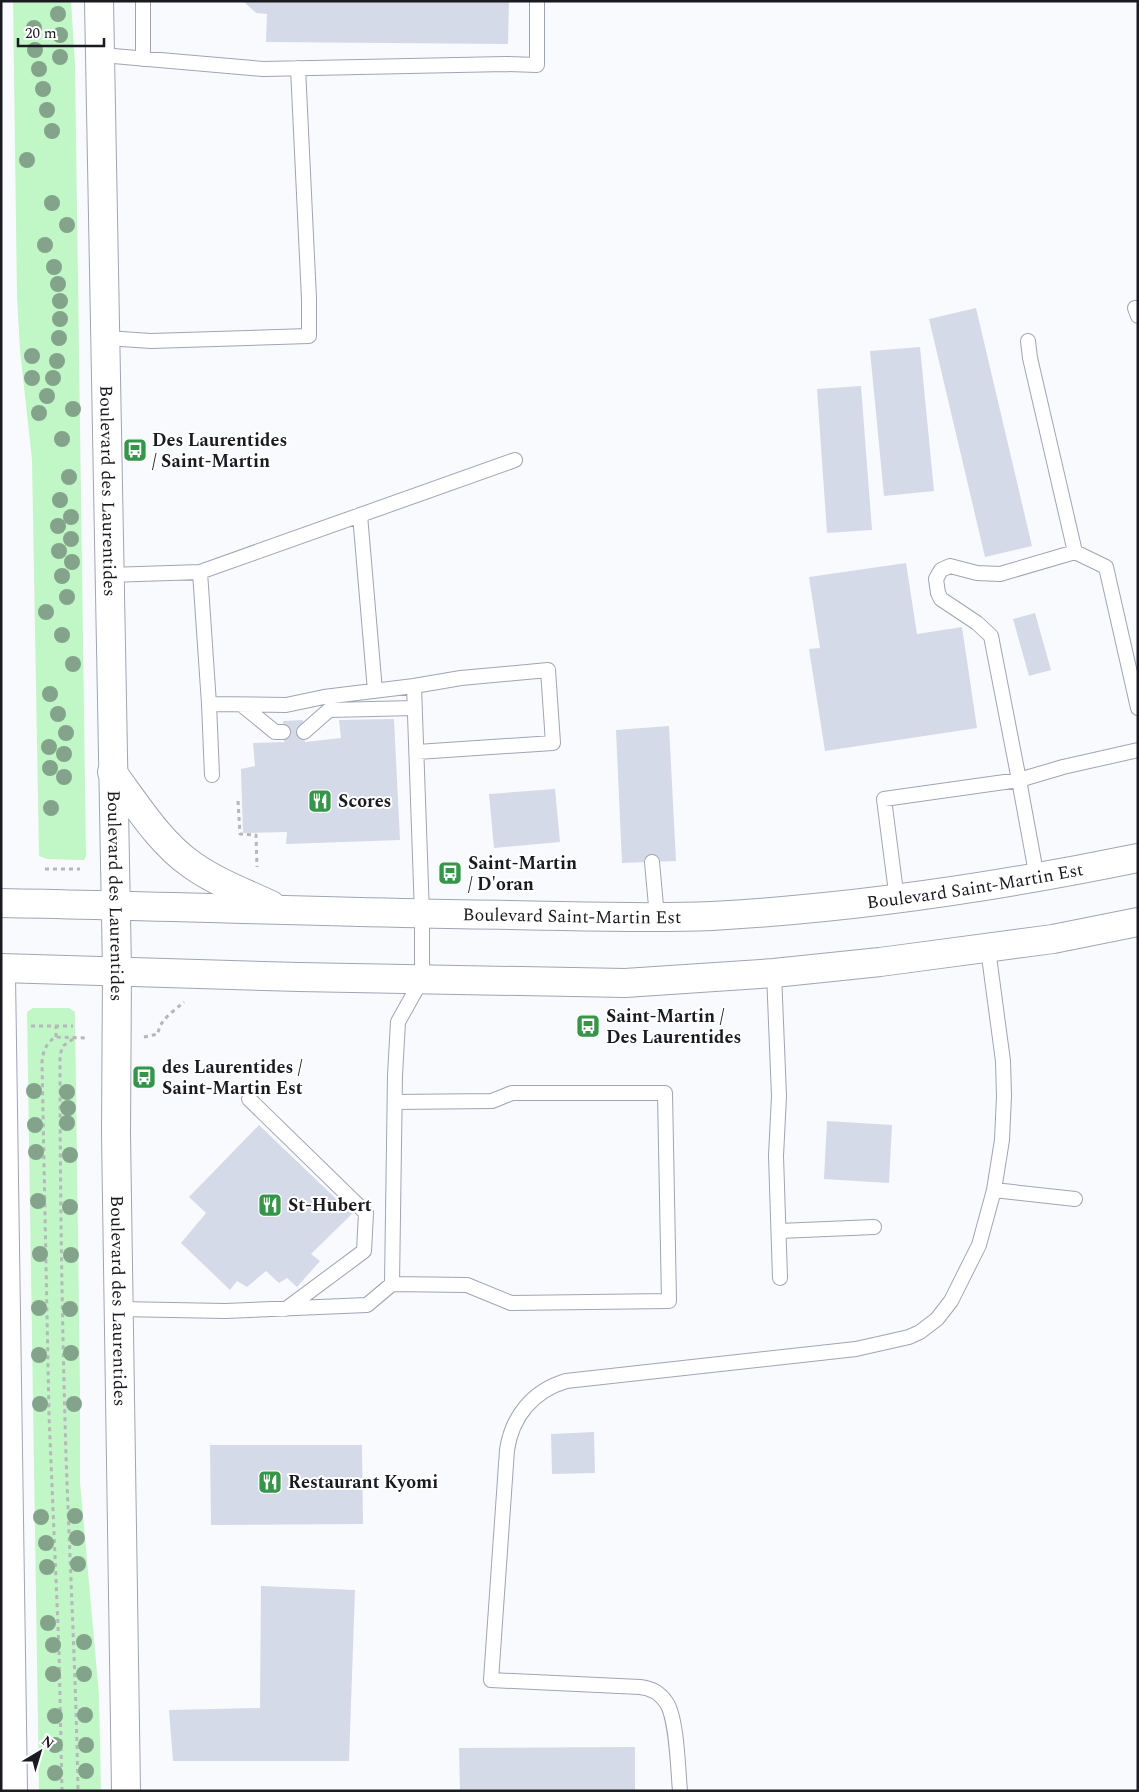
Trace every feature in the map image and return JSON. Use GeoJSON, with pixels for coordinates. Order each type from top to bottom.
{"type":"FeatureCollection","features":[{"type":"Feature","properties":{"kind":"main road","name":"Boulevard des Laurentides"},"geometry":{"type":"LineString","coordinates":[[99,1],[102,55],[112,772],[117,970],[116,1134],[126,1791]]}},
{"type":"Feature","properties":{"kind":"main road"},"geometry":{"type":"LineString","coordinates":[[112,772],[160,836],[190,864],[208,875],[279,909]]}},
{"type":"Feature","properties":{"kind":"main road","name":"Boulevard Saint-Martin Est"},"geometry":{"type":"LineString","coordinates":[[1,903],[422,914],[657,917],[754,913],[897,900],[1037,878],[1138,858]]}},
{"type":"Feature","properties":{"kind":"main road"},"geometry":{"type":"LineString","coordinates":[[1,968],[117,970],[299,977],[625,983],[774,973],[880,962],[1053,939],[1138,922]]}},
{"type":"Feature","properties":{"kind":"main road"},"geometry":{"type":"LineString","coordinates":[[1,975],[6,1676],[13,1791]]}},
{"type":"Feature","properties":{"kind":"lane"},"geometry":{"type":"LineString","coordinates":[[143,1],[143,59]]}},
{"type":"Feature","properties":{"kind":"lane"},"geometry":{"type":"LineString","coordinates":[[102,55],[263,69],[537,65],[536,1]]}},
{"type":"Feature","properties":{"kind":"lane"},"geometry":{"type":"LineString","coordinates":[[106,338],[151,341],[309,336],[309,299],[298,68]]}},
{"type":"Feature","properties":{"kind":"lane"},"geometry":{"type":"LineString","coordinates":[[1138,308],[1136,308],[1138,316]]}},
{"type":"Feature","properties":{"kind":"lane"},"geometry":{"type":"LineString","coordinates":[[1028,341],[1030,358],[1075,552]]}},
{"type":"Feature","properties":{"kind":"lane"},"geometry":{"type":"LineString","coordinates":[[109,576],[200,572],[515,460]]}},
{"type":"Feature","properties":{"kind":"lane"},"geometry":{"type":"LineString","coordinates":[[360,515],[375,691]]}},
{"type":"Feature","properties":{"kind":"lane"},"geometry":{"type":"LineString","coordinates":[[1037,878],[991,636],[977,622],[941,599],[938,594],[936,579],[941,570],[950,566],[977,573],[1000,574],[1075,552],[1106,567],[1138,708]]}},
{"type":"Feature","properties":{"kind":"lane"},"geometry":{"type":"LineString","coordinates":[[200,572],[210,704],[212,775]]}},
{"type":"Feature","properties":{"kind":"lane"},"geometry":{"type":"LineString","coordinates":[[210,704],[286,705],[324,697],[414,686],[453,679],[548,670],[553,743],[417,752]]}},
{"type":"Feature","properties":{"kind":"lane"},"geometry":{"type":"LineString","coordinates":[[392,1284],[398,1022],[422,979],[422,914],[414,686]]}},
{"type":"Feature","properties":{"kind":"lane"},"geometry":{"type":"LineString","coordinates":[[242,705],[275,732],[283,732]]}},
{"type":"Feature","properties":{"kind":"lane"},"geometry":{"type":"LineString","coordinates":[[304,732],[330,710],[415,708]]}},
{"type":"Feature","properties":{"kind":"lane"},"geometry":{"type":"LineString","coordinates":[[897,900],[884,799],[1019,780],[1063,767],[1138,750]]}},
{"type":"Feature","properties":{"kind":"lane"},"geometry":{"type":"LineString","coordinates":[[652,862],[657,917]]}},
{"type":"Feature","properties":{"kind":"lane"},"geometry":{"type":"LineString","coordinates":[[680,1791],[676,1745],[670,1710],[667,1703],[658,1694],[640,1687],[491,1680],[508,1450],[512,1429],[526,1406],[537,1395],[556,1384],[566,1381],[856,1349],[896,1341],[920,1332],[938,1319],[951,1301],[979,1244],[994,1190],[1002,1140],[1003,1061],[988,949]]}},
{"type":"Feature","properties":{"kind":"lane"},"geometry":{"type":"LineString","coordinates":[[774,973],[779,1096],[776,1156],[780,1278]]}},
{"type":"Feature","properties":{"kind":"lane"},"geometry":{"type":"LineString","coordinates":[[118,1309],[225,1311],[367,1305],[392,1284],[467,1285],[511,1303],[669,1301],[665,1093],[512,1093],[492,1101],[395,1102]]}},
{"type":"Feature","properties":{"kind":"lane"},"geometry":{"type":"LineString","coordinates":[[249,1099],[366,1213],[364,1251],[286,1309]]}},
{"type":"Feature","properties":{"kind":"lane"},"geometry":{"type":"LineString","coordinates":[[994,1190],[1075,1199]]}},
{"type":"Feature","properties":{"kind":"lane"},"geometry":{"type":"LineString","coordinates":[[779,1231],[874,1227]]}},
{"type":"Feature","properties":{"kind":"path"},"geometry":{"type":"LineString","coordinates":[[238,801],[240,834],[256,834],[257,868]]}},
{"type":"Feature","properties":{"kind":"path"},"geometry":{"type":"LineString","coordinates":[[45,869],[80,869]]}},
{"type":"Feature","properties":{"kind":"path"},"geometry":{"type":"LineString","coordinates":[[29,1026],[73,1026]]}},
{"type":"Feature","properties":{"kind":"path"},"geometry":{"type":"LineString","coordinates":[[56,1026],[56,1037]]}},
{"type":"Feature","properties":{"kind":"path"},"geometry":{"type":"LineString","coordinates":[[62,1791],[59,1650],[49,1416],[42,1062],[45,1049],[52,1039],[66,1036],[73,1038],[63,1046],[60,1056],[60,1178],[64,1406],[78,1791]]}},
{"type":"Feature","properties":{"kind":"green space"},"geometry":{"type":"Polygon","coordinates":[[[13,1],[71,1],[75,65],[86,856],[84,860],[47,859],[39,856],[32,460],[20,350],[17,296],[13,1]]]}},
{"type":"Feature","properties":{"kind":"green space"},"geometry":{"type":"Polygon","coordinates":[[[33,1008],[69,1008],[75,1012],[80,1482],[99,1695],[101,1791],[39,1791],[27,1012],[33,1008]]]}},
{"type":"Feature","properties":{"kind":"building"},"geometry":{"type":"Polygon","coordinates":[[[243,1],[509,1],[508,44],[266,42],[267,14],[256,13],[243,1]]]}},
{"type":"Feature","properties":{"kind":"building"},"geometry":{"type":"Polygon","coordinates":[[[976,308],[1032,546],[985,557],[929,319],[976,308]]]}},
{"type":"Feature","properties":{"kind":"building"},"geometry":{"type":"Polygon","coordinates":[[[920,347],[934,491],[884,496],[870,351],[920,347]]]}},
{"type":"Feature","properties":{"kind":"building"},"geometry":{"type":"Polygon","coordinates":[[[861,386],[872,530],[827,533],[817,389],[861,386]]]}},
{"type":"Feature","properties":{"kind":"building"},"geometry":{"type":"Polygon","coordinates":[[[906,563],[917,634],[962,627],[977,728],[825,751],[809,649],[820,648],[809,577],[906,563]]]}},
{"type":"Feature","properties":{"kind":"building"},"geometry":{"type":"Polygon","coordinates":[[[1035,613],[1051,670],[1029,676],[1013,619],[1035,613]]]}},
{"type":"Feature","properties":{"kind":"building","name":"Scores"},"geometry":{"type":"Polygon","coordinates":[[[394,719],[400,840],[286,844],[287,832],[243,833],[241,769],[255,766],[253,743],[284,742],[283,721],[303,720],[305,742],[341,738],[339,720],[394,719]]]}},
{"type":"Feature","properties":{"kind":"building"},"geometry":{"type":"Polygon","coordinates":[[[669,726],[676,861],[622,863],[616,730],[669,726]]]}},
{"type":"Feature","properties":{"kind":"building"},"geometry":{"type":"Polygon","coordinates":[[[555,789],[560,842],[494,848],[489,794],[555,789]]]}},
{"type":"Feature","properties":{"kind":"building"},"geometry":{"type":"Polygon","coordinates":[[[827,1121],[892,1125],[889,1183],[824,1179],[827,1121]]]}},
{"type":"Feature","properties":{"kind":"building","name":"St-Hubert"},"geometry":{"type":"Polygon","coordinates":[[[259,1125],[352,1214],[311,1254],[320,1261],[297,1287],[287,1278],[279,1283],[266,1271],[247,1287],[237,1281],[230,1290],[181,1243],[206,1213],[189,1197],[259,1125]]]}},
{"type":"Feature","properties":{"kind":"building"},"geometry":{"type":"Polygon","coordinates":[[[594,1432],[595,1473],[552,1474],[551,1434],[594,1432]]]}},
{"type":"Feature","properties":{"kind":"building"},"geometry":{"type":"Polygon","coordinates":[[[210,1445],[362,1445],[363,1524],[211,1525],[210,1445]]]}},
{"type":"Feature","properties":{"kind":"building"},"geometry":{"type":"Polygon","coordinates":[[[261,1586],[355,1590],[349,1761],[173,1761],[169,1710],[260,1708],[261,1586]]]}},
{"type":"Feature","properties":{"kind":"building"},"geometry":{"type":"Polygon","coordinates":[[[635,1747],[635,1791],[460,1791],[459,1748],[635,1747]]]}},
{"type":"Feature","properties":{"kind":"place","name":"Des Laurentides / Saint-Martin"},"geometry":{"type":"Point","coordinates":[135,450]}},
{"type":"Feature","properties":{"kind":"place","name":"Scores"},"geometry":{"type":"Point","coordinates":[320,801]}},
{"type":"Feature","properties":{"kind":"place","name":"Saint-Martin / D'oran"},"geometry":{"type":"Point","coordinates":[450,873]}},
{"type":"Feature","properties":{"kind":"place","name":"Saint-Martin / Des Laurentides"},"geometry":{"type":"Point","coordinates":[588,1026]}},
{"type":"Feature","properties":{"kind":"place","name":"des Laurentides / Saint-Martin Est"},"geometry":{"type":"Point","coordinates":[144,1077]}},
{"type":"Feature","properties":{"kind":"place","name":"St-Hubert"},"geometry":{"type":"Point","coordinates":[270,1205]}},
{"type":"Feature","properties":{"kind":"place","name":"Restaurant Kyomi"},"geometry":{"type":"Point","coordinates":[270,1482]}}]}
